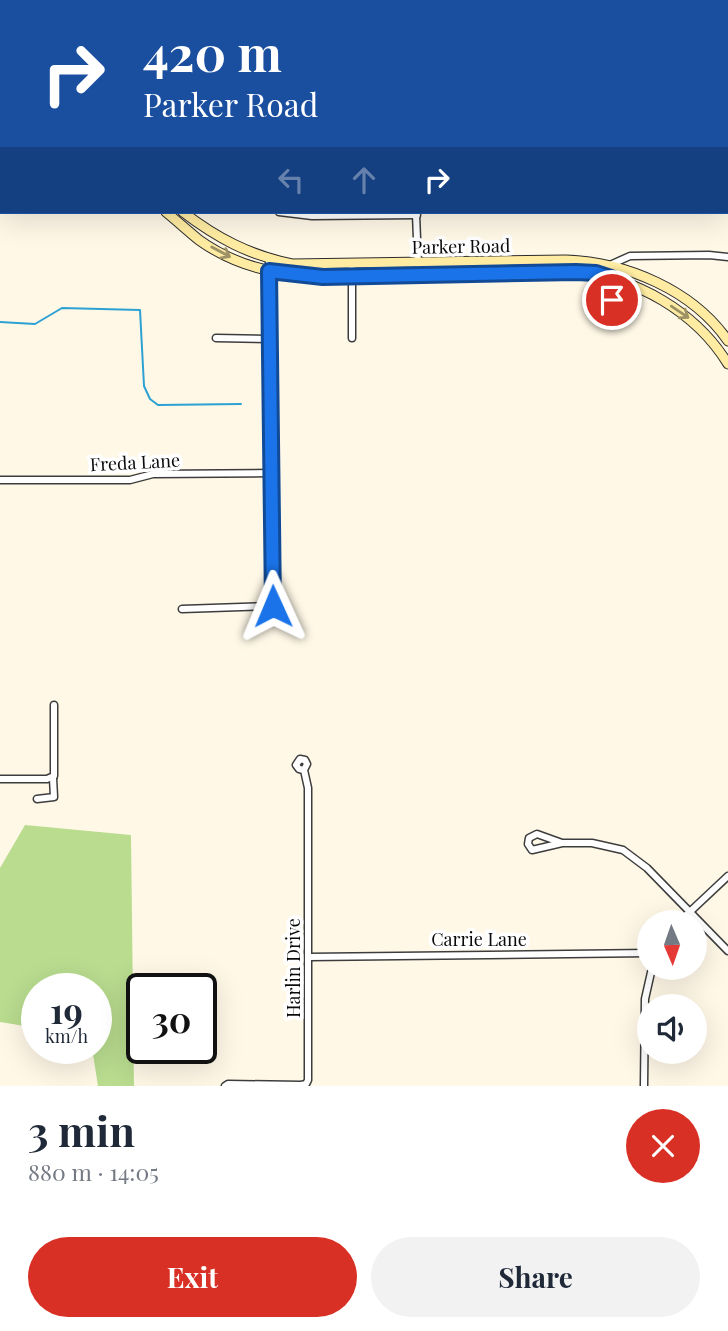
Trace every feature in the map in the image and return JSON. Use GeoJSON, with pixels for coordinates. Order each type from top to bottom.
{"type":"FeatureCollection","features":[{"type":"Feature","properties":{"kind":"main road","name":"Parker Road"},"geometry":{"type":"LineString","coordinates":[[168,214],[214,250],[237,261],[269,271],[308,277],[596,273],[643,290],[688,317],[716,345],[728,364]]}},
{"type":"Feature","properties":{"kind":"main road","name":"Parker Road"},"geometry":{"type":"LineString","coordinates":[[186,214],[212,234],[234,246],[292,264],[566,260],[610,265],[643,276],[695,307],[728,341]]}},
{"type":"Feature","properties":{"kind":"street"},"geometry":{"type":"LineString","coordinates":[[296,214],[381,214]]}},
{"type":"Feature","properties":{"kind":"street"},"geometry":{"type":"LineString","coordinates":[[416,214],[418,264]]}},
{"type":"Feature","properties":{"kind":"street"},"geometry":{"type":"LineString","coordinates":[[612,317],[610,265],[625,258],[639,256],[728,257]]}},
{"type":"Feature","properties":{"kind":"street"},"geometry":{"type":"LineString","coordinates":[[181,609],[273,606],[269,259]]}},
{"type":"Feature","properties":{"kind":"street"},"geometry":{"type":"LineString","coordinates":[[352,264],[352,338]]}},
{"type":"Feature","properties":{"kind":"street"},"geometry":{"type":"LineString","coordinates":[[216,338],[269,339]]}},
{"type":"Feature","properties":{"kind":"street","name":"Freda Lane"},"geometry":{"type":"LineString","coordinates":[[0,480],[130,480],[153,474],[271,473]]}},
{"type":"Feature","properties":{"kind":"street"},"geometry":{"type":"LineString","coordinates":[[37,799],[54,797],[54,705]]}},
{"type":"Feature","properties":{"kind":"street","name":"Harlin Drive"},"geometry":{"type":"LineString","coordinates":[[225,1086],[306,1083],[309,1073],[308,788],[304,770]]}},
{"type":"Feature","properties":{"kind":"street"},"geometry":{"type":"LineString","coordinates":[[0,779],[52,778]]}},
{"type":"Feature","properties":{"kind":"street"},"geometry":{"type":"LineString","coordinates":[[562,843],[537,834],[529,838],[527,844],[532,850],[562,843],[592,843],[623,850],[647,868],[686,910]]}},
{"type":"Feature","properties":{"kind":"street"},"geometry":{"type":"LineString","coordinates":[[690,910],[728,876]]}},
{"type":"Feature","properties":{"kind":"street"},"geometry":{"type":"LineString","coordinates":[[707,931],[728,951]]}},
{"type":"Feature","properties":{"kind":"street","name":"Carrie Lane"},"geometry":{"type":"LineString","coordinates":[[309,957],[637,953]]}},
{"type":"Feature","properties":{"kind":"street"},"geometry":{"type":"LineString","coordinates":[[644,1086],[645,999],[649,980]]}},
{"type":"Feature","properties":{"kind":"green space"},"geometry":{"type":"Polygon","coordinates":[[[25,825],[131,835],[133,973],[126,973],[126,1064],[134,1064],[134,1086],[98,1086],[95,1064],[112,1064],[112,973],[21,973],[21,1025],[0,1022],[0,868],[25,825]]]}},
{"type":"Feature","properties":{"kind":"waterway"},"geometry":{"type":"LineString","coordinates":[[0,322],[35,324],[62,308],[140,310],[144,386],[150,399],[158,405],[241,404]]}},
{"type":"Feature","properties":{"kind":"route"},"geometry":{"type":"LineString","coordinates":[[273,606],[269,271],[323,277],[596,273],[611,278],[612,300]]}}]}
